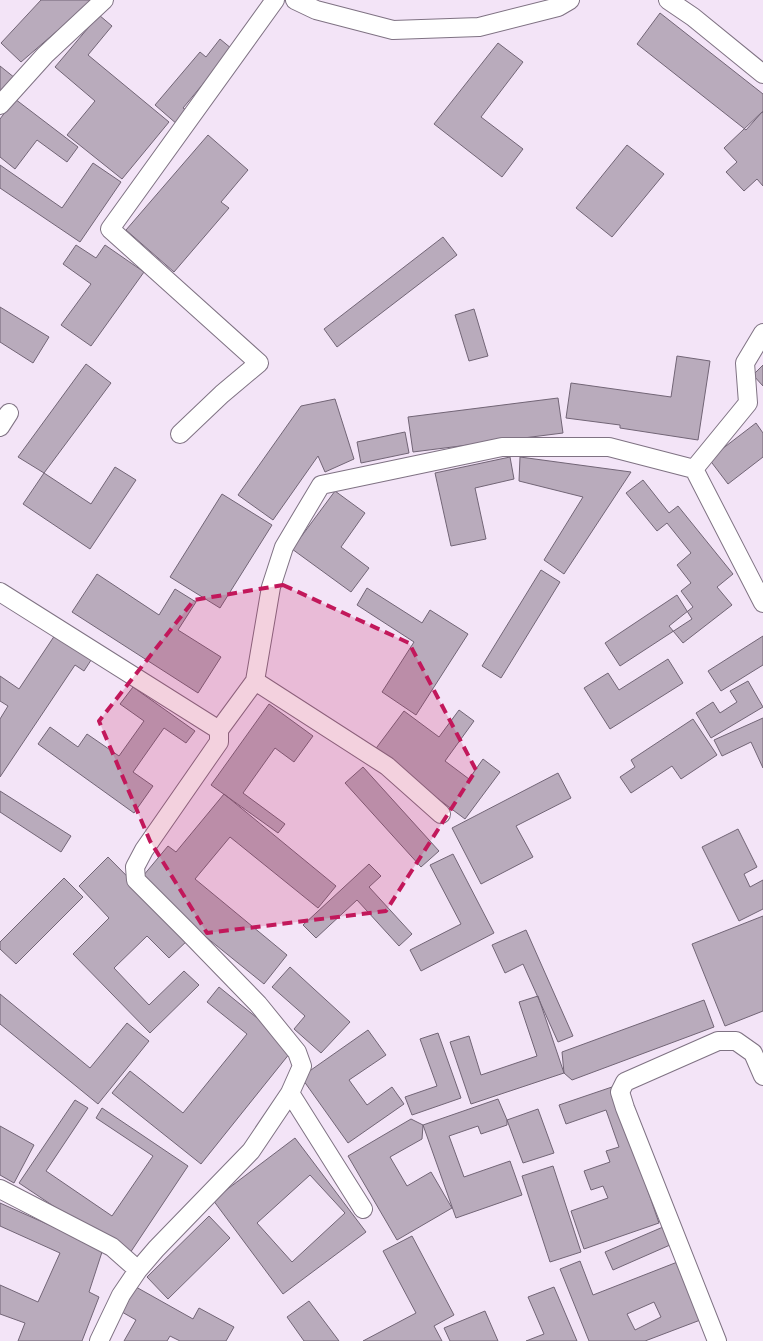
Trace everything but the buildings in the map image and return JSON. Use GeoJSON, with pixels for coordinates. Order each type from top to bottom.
{"type":"FeatureCollection","features":[{"type":"Feature","properties":{"kind":"street"},"geometry":{"type":"LineString","coordinates":[[0,105],[46,55],[104,0]]}},
{"type":"Feature","properties":{"kind":"street"},"geometry":{"type":"LineString","coordinates":[[180,434],[258,363],[110,229],[274,0]]}},
{"type":"Feature","properties":{"kind":"street"},"geometry":{"type":"LineString","coordinates":[[295,0],[316,10],[393,30],[479,27],[558,7],[570,0]]}},
{"type":"Feature","properties":{"kind":"street"},"geometry":{"type":"LineString","coordinates":[[668,0],[693,17],[763,74]]}},
{"type":"Feature","properties":{"kind":"street"},"geometry":{"type":"LineString","coordinates":[[694,469],[748,403],[745,363],[763,333]]}},
{"type":"Feature","properties":{"kind":"street"},"geometry":{"type":"LineString","coordinates":[[99,1341],[121,1295],[138,1270],[251,1151],[290,1093],[302,1066],[297,1052],[258,1004],[136,880],[135,867],[144,850],[219,742],[219,730],[256,681],[271,587],[284,547],[321,485],[502,447],[609,447],[694,469],[763,603]]}},
{"type":"Feature","properties":{"kind":"street"},"geometry":{"type":"LineString","coordinates":[[0,592],[219,730]]}},
{"type":"Feature","properties":{"kind":"street"},"geometry":{"type":"LineString","coordinates":[[256,681],[387,766],[441,814]]}},
{"type":"Feature","properties":{"kind":"street"},"geometry":{"type":"LineString","coordinates":[[716,1341],[620,1092],[625,1082],[718,1041],[736,1042],[753,1052],[763,1076]]}},
{"type":"Feature","properties":{"kind":"street"},"geometry":{"type":"LineString","coordinates":[[290,1093],[363,1209]]}},
{"type":"Feature","properties":{"kind":"street"},"geometry":{"type":"LineString","coordinates":[[0,1189],[112,1247],[138,1270]]}},
{"type":"Feature","properties":{"kind":"highlighted area"},"geometry":{"type":"Polygon","coordinates":[[[283,585],[409,643],[476,770],[386,911],[207,933],[150,841],[99,721],[194,600],[283,585]]]}}]}
